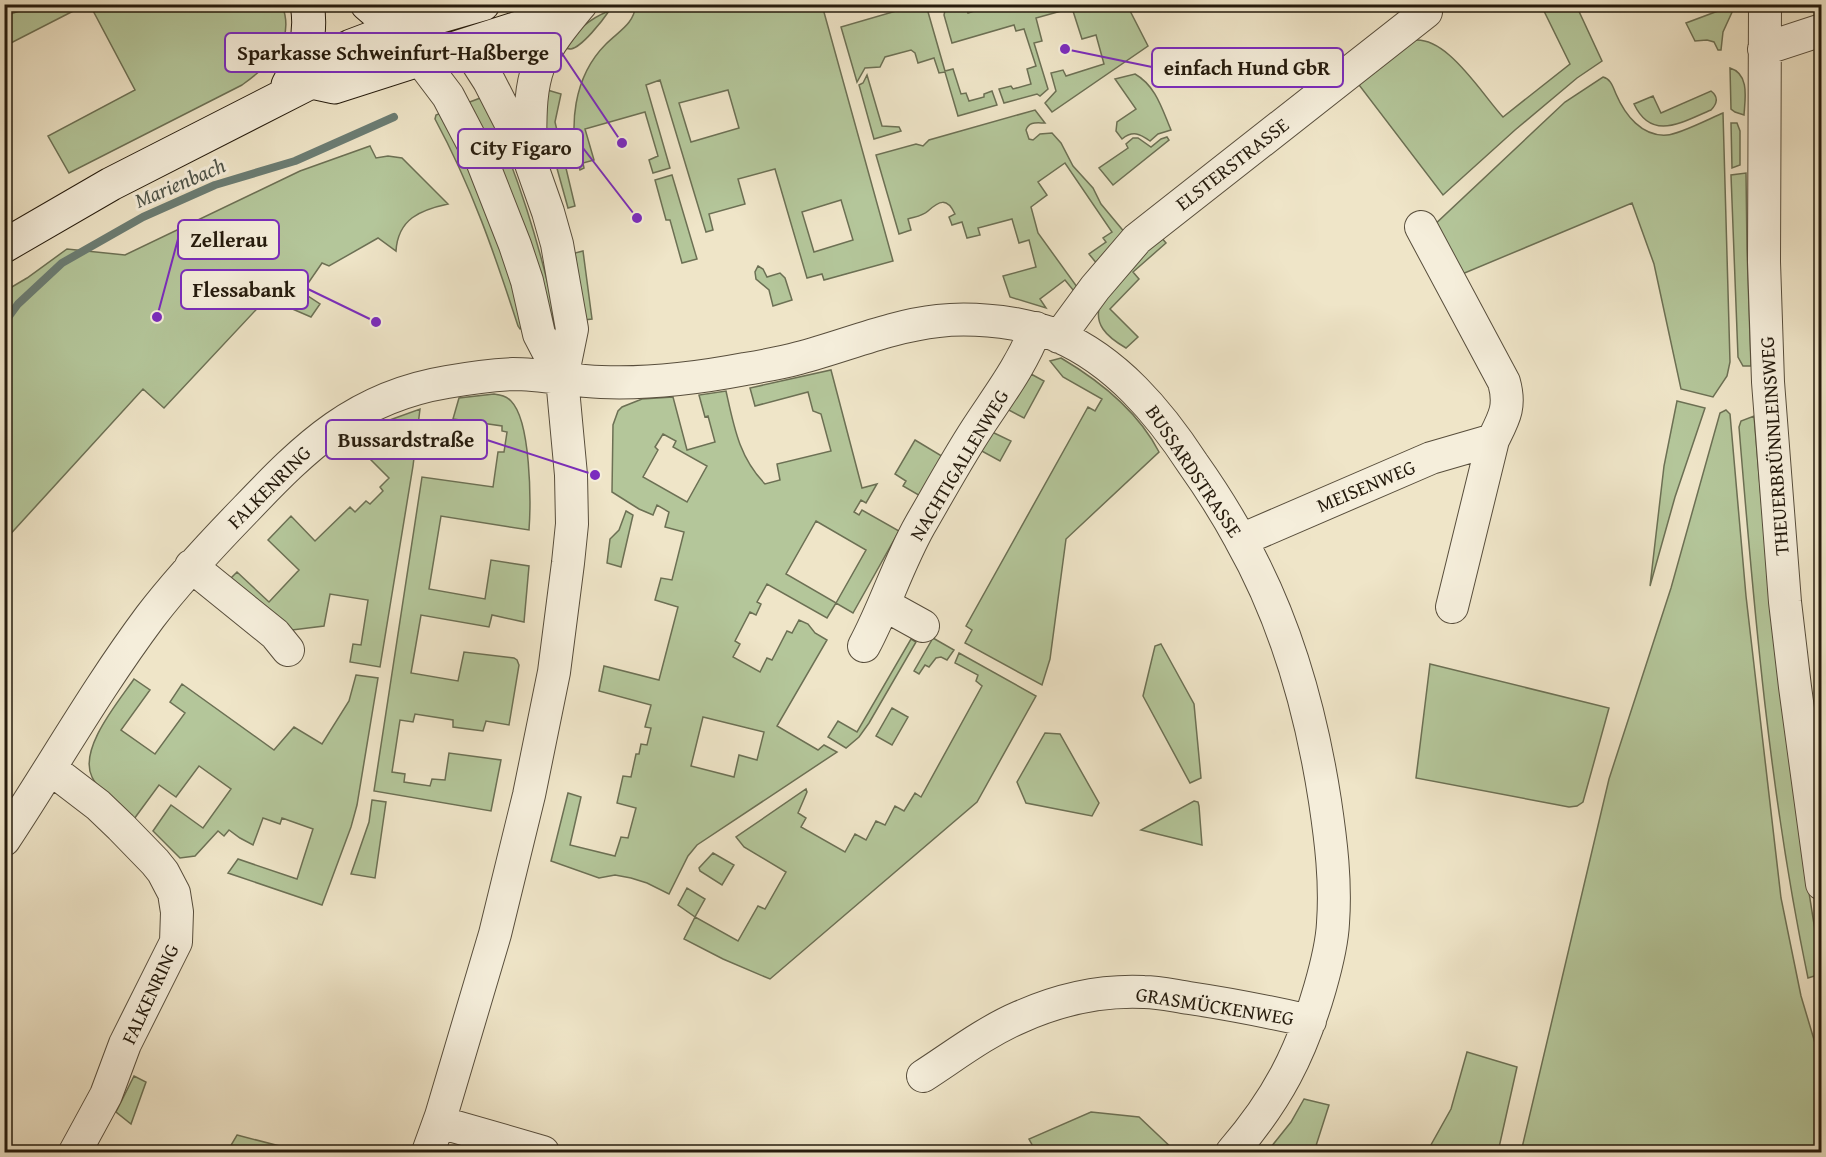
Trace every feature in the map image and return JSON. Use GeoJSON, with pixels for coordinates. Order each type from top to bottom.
{"type":"FeatureCollection","features":[{"type":"Feature","properties":{"kind":"street"},"geometry":{"type":"LineString","coordinates":[[282,97],[299,66],[306,46],[310,19],[307,4]]}},
{"type":"Feature","properties":{"kind":"street"},"geometry":{"type":"LineString","coordinates":[[367,4],[396,29],[448,96],[482,161],[527,281],[539,334],[562,378]]}},
{"type":"Feature","properties":{"kind":"street"},"geometry":{"type":"LineString","coordinates":[[4,246],[120,179],[311,82],[324,59],[438,10],[483,4]]}},
{"type":"Feature","properties":{"kind":"street"},"geometry":{"type":"LineString","coordinates":[[311,82],[334,87],[543,20],[568,4]]}},
{"type":"Feature","properties":{"kind":"street"},"geometry":{"type":"LineString","coordinates":[[530,161],[532,99],[540,64],[565,23],[581,4]]}},
{"type":"Feature","properties":{"kind":"street","name":"THEUERBRÜNNLEINSWEG"},"geometry":{"type":"LineString","coordinates":[[1765,4],[1764,262],[1768,393],[1785,602],[1821,884]]}},
{"type":"Feature","properties":{"kind":"street"},"geometry":{"type":"LineString","coordinates":[[428,1152],[495,934],[529,795],[554,672],[572,524],[571,475],[562,378],[572,329],[557,244],[530,161],[489,81],[466,45],[438,10]]}},
{"type":"Feature","properties":{"kind":"street","name":"ELSTERSTRASSE"},"geometry":{"type":"LineString","coordinates":[[1048,332],[1111,269],[1137,238],[1426,12]]}},
{"type":"Feature","properties":{"kind":"street"},"geometry":{"type":"LineString","coordinates":[[1764,49],[1821,30]]}},
{"type":"Feature","properties":{"kind":"street"},"geometry":{"type":"LineString","coordinates":[[1421,227],[1504,382],[1508,395],[1508,407],[1493,440],[1452,607]]}},
{"type":"Feature","properties":{"kind":"street","name":"BUSSARDSTRASSE"},"geometry":{"type":"LineString","coordinates":[[562,378],[604,382],[681,380],[798,358],[899,329],[940,320],[969,319],[988,320],[1048,332],[1078,346],[1113,371],[1146,400],[1183,448],[1241,540],[1262,581],[1294,664],[1307,710],[1319,762],[1334,873],[1334,926],[1328,959],[1310,1021],[1279,1090],[1261,1118],[1232,1152]]}},
{"type":"Feature","properties":{"kind":"street","name":"NACHTIGALLENWEG"},"geometry":{"type":"LineString","coordinates":[[864,646],[919,527],[976,430],[1009,383],[1023,357],[1048,332]]}},
{"type":"Feature","properties":{"kind":"street","name":"FALKENRING"},"geometry":{"type":"LineString","coordinates":[[4,840],[51,770],[97,693],[153,614],[191,566],[317,439],[375,402],[430,385],[518,374],[562,378]]}},
{"type":"Feature","properties":{"kind":"street","name":"MEISENWEG"},"geometry":{"type":"LineString","coordinates":[[1241,540],[1431,458],[1493,440]]}},
{"type":"Feature","properties":{"kind":"street"},"geometry":{"type":"LineString","coordinates":[[191,566],[275,634],[288,650]]}},
{"type":"Feature","properties":{"kind":"street"},"geometry":{"type":"LineString","coordinates":[[885,604],[923,626]]}},
{"type":"Feature","properties":{"kind":"street","name":"FALKENRING"},"geometry":{"type":"LineString","coordinates":[[51,770],[98,806],[155,862],[174,893],[177,912],[176,942],[125,1044],[106,1095],[75,1152]]}},
{"type":"Feature","properties":{"kind":"street","name":"GRASMÜCKENWEG"},"geometry":{"type":"LineString","coordinates":[[923,1076],[1019,1017],[1078,998],[1110,993],[1145,992],[1217,1002],[1310,1021]]}},
{"type":"Feature","properties":{"kind":"street"},"geometry":{"type":"LineString","coordinates":[[439,1122],[543,1152]]}},
{"type":"Feature","properties":{"kind":"green space"},"geometry":{"type":"Polygon","coordinates":[[[39,4],[85,5],[5,46],[5,16],[39,4]]]}},
{"type":"Feature","properties":{"kind":"green space"},"geometry":{"type":"Polygon","coordinates":[[[920,4],[926,5],[945,71],[953,69],[961,94],[966,93],[969,101],[984,97],[984,94],[992,91],[997,105],[958,116],[945,72],[939,73],[934,58],[918,63],[915,53],[911,50],[885,57],[880,67],[865,68],[857,82],[841,27],[920,4]]]}},
{"type":"Feature","properties":{"kind":"green space"},"geometry":{"type":"Polygon","coordinates":[[[90,5],[282,5],[286,30],[278,51],[271,60],[242,85],[69,173],[48,136],[135,90],[90,5]]]}},
{"type":"Feature","properties":{"kind":"green space"},"geometry":{"type":"Polygon","coordinates":[[[636,5],[822,5],[893,261],[824,280],[822,274],[807,278],[775,169],[738,179],[745,204],[709,214],[713,230],[706,232],[660,80],[646,85],[670,168],[653,173],[649,160],[658,156],[645,112],[585,129],[594,160],[583,163],[584,168],[580,170],[576,154],[574,120],[580,87],[595,57],[625,27],[636,5]],[[728,90],[679,103],[691,142],[739,128],[728,90]],[[841,200],[802,212],[814,252],[853,240],[841,200]]]}},
{"type":"Feature","properties":{"kind":"green space"},"geometry":{"type":"Polygon","coordinates":[[[965,5],[968,13],[990,5],[1127,5],[1148,46],[1052,112],[1045,103],[1056,91],[1051,73],[1063,70],[1066,76],[1104,64],[1096,35],[1082,39],[1072,8],[1036,18],[1042,41],[1034,43],[1048,89],[1040,96],[1037,94],[1004,103],[999,89],[1011,86],[1013,89],[1031,84],[1027,69],[1036,66],[1024,29],[1016,31],[1014,25],[952,43],[944,15],[946,6],[965,5]]]}},
{"type":"Feature","properties":{"kind":"green space"},"geometry":{"type":"Polygon","coordinates":[[[1541,5],[1576,5],[1602,61],[1577,78],[1515,130],[1443,195],[1356,81],[1402,44],[1421,40],[1448,54],[1461,66],[1503,117],[1570,64],[1541,5]]]}},
{"type":"Feature","properties":{"kind":"green space"},"geometry":{"type":"Polygon","coordinates":[[[1734,5],[1723,32],[1721,50],[1718,50],[1714,42],[1695,41],[1686,23],[1734,5]]]}},
{"type":"Feature","properties":{"kind":"green space"},"geometry":{"type":"Polygon","coordinates":[[[609,11],[592,33],[576,47],[562,48],[583,26],[609,11]]]}},
{"type":"Feature","properties":{"kind":"green space"},"geometry":{"type":"Polygon","coordinates":[[[1730,68],[1741,76],[1743,81],[1744,115],[1731,109],[1730,68]]]}},
{"type":"Feature","properties":{"kind":"green space"},"geometry":{"type":"Polygon","coordinates":[[[1135,74],[1153,91],[1171,130],[1158,134],[1150,141],[1136,134],[1122,139],[1116,131],[1117,122],[1136,109],[1115,79],[1135,74]]]}},
{"type":"Feature","properties":{"kind":"green space"},"geometry":{"type":"Polygon","coordinates":[[[867,75],[882,126],[899,127],[901,131],[874,139],[859,85],[863,83],[867,75]]]}},
{"type":"Feature","properties":{"kind":"green space"},"geometry":{"type":"Polygon","coordinates":[[[1603,77],[1611,84],[1630,117],[1642,128],[1658,135],[1672,134],[1723,113],[1730,362],[1727,376],[1713,397],[1681,389],[1654,264],[1632,203],[1455,277],[1430,229],[1565,102],[1603,77]]]}},
{"type":"Feature","properties":{"kind":"green space"},"geometry":{"type":"Polygon","coordinates":[[[544,89],[561,94],[555,122],[575,206],[568,208],[548,136],[544,116],[544,89]]]}},
{"type":"Feature","properties":{"kind":"green space"},"geometry":{"type":"Polygon","coordinates":[[[1711,91],[1716,100],[1711,110],[1668,126],[1650,123],[1641,116],[1634,104],[1653,96],[1661,113],[1711,91]]]}},
{"type":"Feature","properties":{"kind":"green space"},"geometry":{"type":"Polygon","coordinates":[[[483,97],[507,153],[527,210],[544,267],[558,327],[550,328],[467,103],[483,97]]]}},
{"type":"Feature","properties":{"kind":"green space"},"geometry":{"type":"Polygon","coordinates":[[[1035,110],[1045,123],[1029,125],[1026,130],[1029,139],[1033,140],[1040,134],[1052,133],[1061,143],[1073,166],[1093,188],[1101,204],[1126,234],[1098,265],[1089,254],[1106,242],[1103,238],[1112,232],[1065,163],[1038,182],[1047,195],[1031,207],[1038,233],[1080,291],[1078,296],[1065,280],[1040,299],[1046,308],[1010,297],[1003,276],[1036,267],[1029,240],[1019,243],[1012,219],[978,228],[980,235],[967,238],[962,222],[952,225],[949,217],[955,214],[949,205],[943,202],[924,214],[908,219],[911,230],[899,234],[876,155],[916,144],[923,146],[929,140],[1035,110]]]}},
{"type":"Feature","properties":{"kind":"green space"},"geometry":{"type":"Polygon","coordinates":[[[441,113],[484,205],[504,259],[524,328],[520,329],[518,326],[481,221],[460,170],[435,119],[436,115],[441,113]]]}},
{"type":"Feature","properties":{"kind":"green space"},"geometry":{"type":"Polygon","coordinates":[[[1731,123],[1737,123],[1740,131],[1740,165],[1732,168],[1731,123]]]}},
{"type":"Feature","properties":{"kind":"green space"},"geometry":{"type":"Polygon","coordinates":[[[1167,137],[1169,140],[1113,185],[1099,168],[1128,148],[1126,144],[1133,138],[1138,138],[1151,147],[1167,137]]]}},
{"type":"Feature","properties":{"kind":"green space"},"geometry":{"type":"Polygon","coordinates":[[[370,146],[376,158],[388,156],[402,158],[448,204],[428,209],[412,218],[401,231],[396,251],[378,238],[329,266],[322,263],[302,292],[320,304],[311,317],[267,298],[164,408],[143,389],[5,540],[5,291],[67,249],[125,255],[300,171],[370,146]]]}},
{"type":"Feature","properties":{"kind":"green space"},"geometry":{"type":"Polygon","coordinates":[[[1746,173],[1751,366],[1743,366],[1738,357],[1731,175],[1746,173]]]}},
{"type":"Feature","properties":{"kind":"green space"},"geometry":{"type":"Polygon","coordinates":[[[672,175],[697,259],[682,263],[670,220],[666,220],[655,180],[672,175]]]}},
{"type":"Feature","properties":{"kind":"green space"},"geometry":{"type":"Polygon","coordinates":[[[1160,236],[1166,243],[1133,272],[1139,279],[1110,309],[1138,337],[1126,348],[1103,329],[1098,316],[1101,301],[1160,236]]]}},
{"type":"Feature","properties":{"kind":"green space"},"geometry":{"type":"Polygon","coordinates":[[[583,251],[592,319],[584,320],[575,253],[583,251]]]}},
{"type":"Feature","properties":{"kind":"green space"},"geometry":{"type":"Polygon","coordinates":[[[758,266],[763,269],[767,277],[780,273],[785,278],[792,300],[773,306],[769,290],[756,279],[755,272],[758,266]]]}},
{"type":"Feature","properties":{"kind":"green space"},"geometry":{"type":"Polygon","coordinates":[[[1061,358],[1117,398],[1140,423],[1159,452],[1066,539],[1050,659],[1042,685],[965,643],[972,630],[966,626],[1088,407],[1095,411],[1102,399],[1063,377],[1050,361],[1061,358]]]}},
{"type":"Feature","properties":{"kind":"green space"},"geometry":{"type":"Polygon","coordinates":[[[831,370],[862,488],[877,484],[866,503],[861,500],[854,512],[859,515],[862,510],[899,531],[853,613],[836,603],[827,618],[767,584],[757,602],[761,604],[756,615],[750,612],[735,641],[740,644],[733,657],[760,672],[767,658],[772,660],[787,631],[792,633],[799,620],[808,624],[815,633],[827,640],[777,726],[818,750],[824,745],[837,752],[697,845],[688,856],[669,894],[631,878],[615,875],[599,878],[551,861],[568,793],[581,797],[570,845],[615,856],[621,837],[628,838],[636,808],[617,803],[623,776],[631,777],[636,754],[639,754],[641,744],[647,745],[651,728],[645,727],[651,705],[599,691],[604,666],[659,680],[678,607],[655,600],[661,578],[672,580],[684,532],[665,527],[669,512],[657,505],[653,515],[612,492],[613,425],[618,411],[642,399],[673,397],[687,450],[715,442],[699,395],[726,391],[743,452],[765,484],[780,480],[777,464],[831,451],[821,414],[813,411],[808,392],[755,406],[750,388],[831,370]],[[663,434],[655,447],[658,450],[643,477],[687,502],[707,466],[673,447],[676,441],[663,434]],[[816,521],[786,574],[836,603],[866,550],[816,521]],[[703,717],[691,766],[734,777],[739,755],[757,760],[764,732],[703,717]]]}},
{"type":"Feature","properties":{"kind":"green space"},"geometry":{"type":"Polygon","coordinates":[[[1031,374],[1044,381],[1024,418],[1005,408],[1031,374]]]}},
{"type":"Feature","properties":{"kind":"green space"},"geometry":{"type":"Polygon","coordinates":[[[494,394],[511,401],[518,411],[523,426],[528,462],[529,530],[441,516],[429,589],[485,599],[491,560],[529,566],[524,622],[492,615],[489,627],[421,615],[411,673],[458,681],[464,652],[514,658],[519,665],[509,725],[486,721],[483,731],[453,727],[453,720],[415,714],[413,722],[400,720],[392,772],[405,774],[404,782],[430,786],[432,779],[445,780],[449,753],[501,760],[491,811],[374,791],[422,477],[493,487],[498,452],[504,452],[507,432],[502,431],[502,426],[453,419],[459,398],[494,394]]]}},
{"type":"Feature","properties":{"kind":"green space"},"geometry":{"type":"Polygon","coordinates":[[[1677,401],[1705,408],[1675,497],[1650,586],[1664,466],[1677,401]]]}},
{"type":"Feature","properties":{"kind":"green space"},"geometry":{"type":"Polygon","coordinates":[[[420,409],[413,466],[380,667],[350,662],[353,644],[361,645],[368,600],[330,594],[324,626],[292,630],[231,578],[237,572],[269,602],[299,570],[268,540],[291,516],[315,541],[350,507],[355,512],[366,501],[370,504],[383,491],[380,487],[389,478],[360,449],[365,444],[358,438],[387,421],[420,409]]]}},
{"type":"Feature","properties":{"kind":"green space"},"geometry":{"type":"Polygon","coordinates":[[[1726,410],[1730,414],[1746,596],[1781,898],[1801,996],[1821,1063],[1821,1152],[1521,1152],[1609,779],[1671,588],[1720,413],[1726,410]]]}},
{"type":"Feature","properties":{"kind":"green space"},"geometry":{"type":"Polygon","coordinates":[[[1754,416],[1781,691],[1799,828],[1821,965],[1821,974],[1808,978],[1783,841],[1757,634],[1739,427],[1741,421],[1754,416]]]}},
{"type":"Feature","properties":{"kind":"green space"},"geometry":{"type":"Polygon","coordinates":[[[990,431],[1011,441],[1000,461],[978,449],[990,431]]]}},
{"type":"Feature","properties":{"kind":"green space"},"geometry":{"type":"Polygon","coordinates":[[[915,440],[945,458],[922,497],[903,486],[906,481],[895,474],[915,440]]]}},
{"type":"Feature","properties":{"kind":"green space"},"geometry":{"type":"Polygon","coordinates":[[[626,511],[633,515],[621,567],[607,563],[610,539],[619,530],[626,511]]]}},
{"type":"Feature","properties":{"kind":"green space"},"geometry":{"type":"Polygon","coordinates":[[[933,638],[954,650],[947,660],[941,657],[936,658],[929,667],[925,665],[919,674],[914,671],[933,638]]]}},
{"type":"Feature","properties":{"kind":"green space"},"geometry":{"type":"Polygon","coordinates":[[[911,639],[916,642],[859,737],[846,748],[828,737],[838,721],[857,732],[911,639]]]}},
{"type":"Feature","properties":{"kind":"green space"},"geometry":{"type":"Polygon","coordinates":[[[1161,644],[1194,704],[1201,778],[1190,783],[1143,696],[1155,646],[1161,644]]]}},
{"type":"Feature","properties":{"kind":"green space"},"geometry":{"type":"Polygon","coordinates":[[[959,653],[1036,696],[977,802],[770,979],[684,939],[695,917],[738,941],[758,906],[765,909],[786,872],[744,847],[736,837],[806,789],[807,792],[798,813],[806,818],[801,827],[845,852],[855,834],[866,840],[876,821],[885,825],[895,806],[904,811],[915,793],[921,797],[982,686],[976,681],[978,675],[955,663],[959,653]]]}},
{"type":"Feature","properties":{"kind":"green space"},"geometry":{"type":"Polygon","coordinates":[[[1430,664],[1609,708],[1583,802],[1569,807],[1416,778],[1430,664]]]}},
{"type":"Feature","properties":{"kind":"green space"},"geometry":{"type":"Polygon","coordinates":[[[356,675],[378,678],[357,805],[322,905],[228,873],[238,859],[297,879],[313,829],[282,818],[280,824],[263,818],[253,845],[229,830],[224,836],[218,831],[195,856],[180,858],[153,831],[171,805],[203,828],[231,789],[199,766],[176,797],[159,785],[134,819],[105,794],[92,777],[89,766],[95,739],[110,712],[134,679],[150,690],[121,730],[155,754],[185,713],[170,702],[182,684],[274,750],[294,727],[322,744],[349,701],[356,675]]]}},
{"type":"Feature","properties":{"kind":"green space"},"geometry":{"type":"Polygon","coordinates":[[[892,708],[908,717],[892,745],[876,736],[892,708]]]}},
{"type":"Feature","properties":{"kind":"green space"},"geometry":{"type":"Polygon","coordinates":[[[1045,733],[1060,734],[1099,803],[1092,816],[1026,803],[1017,782],[1045,733]]]}},
{"type":"Feature","properties":{"kind":"green space"},"geometry":{"type":"Polygon","coordinates":[[[372,800],[386,802],[375,878],[351,874],[369,822],[372,800]]]}},
{"type":"Feature","properties":{"kind":"green space"},"geometry":{"type":"Polygon","coordinates":[[[1194,801],[1198,802],[1199,806],[1202,845],[1141,830],[1194,801]]]}},
{"type":"Feature","properties":{"kind":"green space"},"geometry":{"type":"Polygon","coordinates":[[[713,853],[734,865],[722,885],[700,871],[699,868],[713,853]]]}},
{"type":"Feature","properties":{"kind":"green space"},"geometry":{"type":"Polygon","coordinates":[[[687,888],[705,899],[695,917],[678,905],[687,888]]]}},
{"type":"Feature","properties":{"kind":"green space"},"geometry":{"type":"Polygon","coordinates":[[[1467,1052],[1517,1067],[1498,1152],[1427,1152],[1451,1109],[1467,1052]]]}},
{"type":"Feature","properties":{"kind":"green space"},"geometry":{"type":"Polygon","coordinates":[[[134,1076],[146,1082],[131,1124],[116,1112],[134,1076]]]}},
{"type":"Feature","properties":{"kind":"green space"},"geometry":{"type":"Polygon","coordinates":[[[1304,1099],[1329,1105],[1314,1152],[1267,1152],[1291,1122],[1304,1099]]]}},
{"type":"Feature","properties":{"kind":"green space"},"geometry":{"type":"Polygon","coordinates":[[[1091,1112],[1139,1117],[1176,1152],[1036,1152],[1029,1139],[1091,1112]]]}},
{"type":"Feature","properties":{"kind":"green space"},"geometry":{"type":"Polygon","coordinates":[[[237,1135],[299,1151],[306,1152],[227,1152],[237,1135]]]}},
{"type":"Feature","properties":{"kind":"waterway","name":"Marienbach"},"geometry":{"type":"LineString","coordinates":[[4,323],[18,304],[62,263],[143,217],[215,185],[295,161],[394,117]]}},
{"type":"Feature","properties":{"kind":"place","name":"einfach Hund GbR"},"geometry":{"type":"Point","coordinates":[1065,49]}},
{"type":"Feature","properties":{"kind":"place","name":"Sparkasse Schweinfurt-Haßberge"},"geometry":{"type":"Point","coordinates":[622,143]}},
{"type":"Feature","properties":{"kind":"place","name":"City Figaro"},"geometry":{"type":"Point","coordinates":[637,218]}},
{"type":"Feature","properties":{"kind":"place","name":"Zellerau"},"geometry":{"type":"Point","coordinates":[157,317]}},
{"type":"Feature","properties":{"kind":"place","name":"Flessabank"},"geometry":{"type":"Point","coordinates":[376,322]}},
{"type":"Feature","properties":{"kind":"place","name":"Bussardstraße"},"geometry":{"type":"Point","coordinates":[595,475]}}]}
